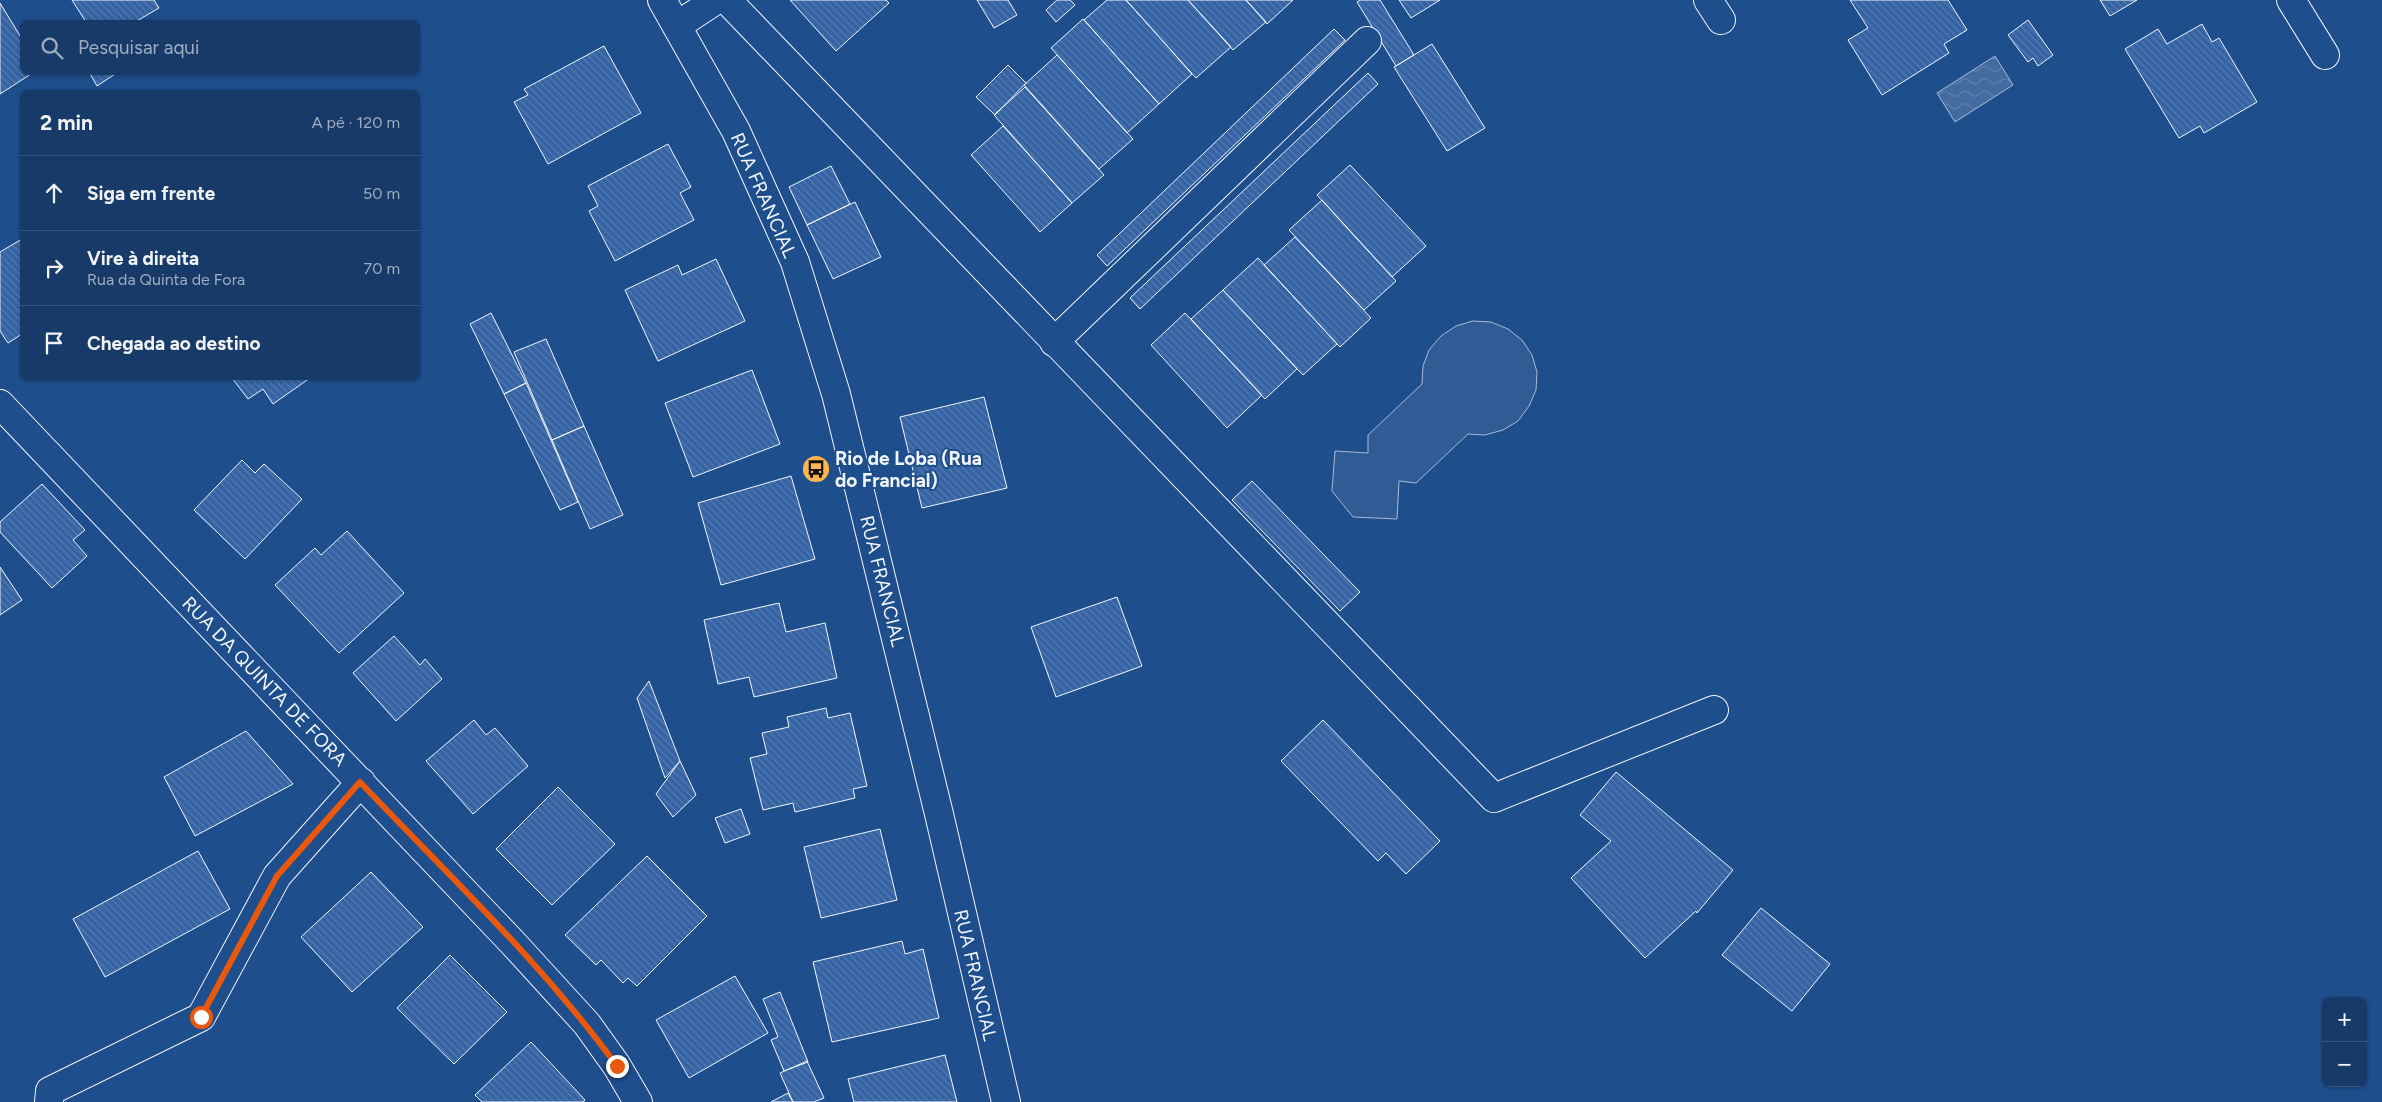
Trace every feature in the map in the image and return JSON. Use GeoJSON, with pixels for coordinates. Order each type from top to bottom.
{"type":"FeatureCollection","features":[{"type":"Feature","properties":{"kind":"street","name":"RUA FRANCIAL"},"geometry":{"type":"LineString","coordinates":[[662,0],[678,25],[736,131],[795,262],[836,394],[937,804],[1006,1102]]}},
{"type":"Feature","properties":{"kind":"street"},"geometry":{"type":"LineString","coordinates":[[678,25],[716,0]]}},
{"type":"Feature","properties":{"kind":"street"},"geometry":{"type":"LineString","coordinates":[[727,0],[1494,798],[1714,710]]}},
{"type":"Feature","properties":{"kind":"street"},"geometry":{"type":"LineString","coordinates":[[2291,0],[2325,54]]}},
{"type":"Feature","properties":{"kind":"street"},"geometry":{"type":"LineString","coordinates":[[1054,342],[1367,41]]}},
{"type":"Feature","properties":{"kind":"street","name":"RUA DA QUINTA DE FORA"},"geometry":{"type":"LineString","coordinates":[[0,404],[512,942],[587,1024],[617,1066],[638,1102]]}},
{"type":"Feature","properties":{"kind":"street"},"geometry":{"type":"LineString","coordinates":[[49,1102],[50,1091],[201,1017],[277,876],[360,782]]}},
{"type":"Feature","properties":{"kind":"shaded area"},"geometry":{"type":"Polygon","coordinates":[[[1473,321],[1491,322],[1508,329],[1522,340],[1532,355],[1537,372],[1536,390],[1529,406],[1518,421],[1503,430],[1485,435],[1468,434],[1416,483],[1399,481],[1397,519],[1353,517],[1332,491],[1335,451],[1368,453],[1368,435],[1422,384],[1423,366],[1429,350],[1441,336],[1456,326],[1473,321]]]}},
{"type":"Feature","properties":{"kind":"water"},"geometry":{"type":"Polygon","coordinates":[[[1995,56],[2013,85],[1955,122],[1937,93],[1995,56]]]}},
{"type":"Feature","properties":{"kind":"building"},"geometry":{"type":"Polygon","coordinates":[[[72,0],[154,0],[159,8],[138,20],[85,20],[72,0]]]}},
{"type":"Feature","properties":{"kind":"building"},"geometry":{"type":"Polygon","coordinates":[[[790,0],[886,0],[889,3],[836,51],[790,0]]]}},
{"type":"Feature","properties":{"kind":"building"},"geometry":{"type":"Polygon","coordinates":[[[977,0],[1008,0],[1017,15],[994,28],[977,0]]]}},
{"type":"Feature","properties":{"kind":"building"},"geometry":{"type":"Polygon","coordinates":[[[1057,0],[1070,0],[1075,5],[1056,22],[1046,10],[1057,0]]]}},
{"type":"Feature","properties":{"kind":"building"},"geometry":{"type":"Polygon","coordinates":[[[1107,0],[1126,0],[1192,74],[1159,104],[1084,20],[1107,0]]]}},
{"type":"Feature","properties":{"kind":"building"},"geometry":{"type":"Polygon","coordinates":[[[1126,0],[1188,0],[1231,47],[1196,78],[1126,0]]]}},
{"type":"Feature","properties":{"kind":"building"},"geometry":{"type":"Polygon","coordinates":[[[1188,0],[1246,0],[1266,22],[1233,50],[1188,0]]]}},
{"type":"Feature","properties":{"kind":"building"},"geometry":{"type":"Polygon","coordinates":[[[1246,0],[1293,0],[1267,24],[1246,0]]]}},
{"type":"Feature","properties":{"kind":"building"},"geometry":{"type":"Polygon","coordinates":[[[1360,0],[1380,0],[1414,55],[1396,66],[1357,2],[1360,0]]]}},
{"type":"Feature","properties":{"kind":"building"},"geometry":{"type":"Polygon","coordinates":[[[1399,0],[1440,0],[1411,18],[1399,0]]]}},
{"type":"Feature","properties":{"kind":"building"},"geometry":{"type":"Polygon","coordinates":[[[1850,0],[1948,0],[1967,30],[1944,44],[1949,53],[1882,95],[1848,40],[1868,28],[1850,0]]]}},
{"type":"Feature","properties":{"kind":"building"},"geometry":{"type":"Polygon","coordinates":[[[2100,0],[2137,0],[2110,16],[2100,0]]]}},
{"type":"Feature","properties":{"kind":"building"},"geometry":{"type":"Polygon","coordinates":[[[0,3],[20,36],[20,75],[29,75],[0,94],[0,3]]]}},
{"type":"Feature","properties":{"kind":"building"},"geometry":{"type":"Polygon","coordinates":[[[1083,19],[1159,104],[1127,133],[1051,48],[1083,19]]]}},
{"type":"Feature","properties":{"kind":"building"},"geometry":{"type":"Polygon","coordinates":[[[2028,20],[2053,55],[2038,66],[2033,58],[2028,62],[2008,35],[2028,20]]]}},
{"type":"Feature","properties":{"kind":"building"},"geometry":{"type":"Polygon","coordinates":[[[2202,24],[2212,42],[2219,38],[2257,102],[2204,133],[2200,126],[2179,138],[2125,49],[2158,29],[2167,44],[2202,24]]]}},
{"type":"Feature","properties":{"kind":"building"},"geometry":{"type":"Polygon","coordinates":[[[1334,29],[1345,40],[1107,266],[1097,255],[1334,29]]]}},
{"type":"Feature","properties":{"kind":"building"},"geometry":{"type":"Polygon","coordinates":[[[1432,44],[1485,128],[1447,151],[1394,67],[1432,44]]]}},
{"type":"Feature","properties":{"kind":"building"},"geometry":{"type":"Polygon","coordinates":[[[604,46],[641,113],[548,164],[514,102],[528,95],[524,89],[604,46]]]}},
{"type":"Feature","properties":{"kind":"building"},"geometry":{"type":"Polygon","coordinates":[[[1057,55],[1133,139],[1099,169],[1024,85],[1057,55]]]}},
{"type":"Feature","properties":{"kind":"building"},"geometry":{"type":"Polygon","coordinates":[[[1008,65],[1026,83],[995,115],[976,97],[1008,65]]]}},
{"type":"Feature","properties":{"kind":"building"},"geometry":{"type":"Polygon","coordinates":[[[1368,73],[1378,84],[1140,309],[1130,298],[1368,73]]]}},
{"type":"Feature","properties":{"kind":"building"},"geometry":{"type":"Polygon","coordinates":[[[91,75],[114,75],[97,86],[91,75]]]}},
{"type":"Feature","properties":{"kind":"building"},"geometry":{"type":"Polygon","coordinates":[[[1025,87],[1104,175],[1072,203],[994,115],[1025,87]]]}},
{"type":"Feature","properties":{"kind":"building"},"geometry":{"type":"Polygon","coordinates":[[[1003,126],[1072,203],[1040,232],[971,155],[1003,126]]]}},
{"type":"Feature","properties":{"kind":"building"},"geometry":{"type":"Polygon","coordinates":[[[668,144],[691,187],[680,193],[694,220],[615,261],[589,211],[598,206],[588,186],[668,144]]]}},
{"type":"Feature","properties":{"kind":"building"},"geometry":{"type":"Polygon","coordinates":[[[1350,165],[1426,246],[1392,277],[1317,195],[1350,165]]]}},
{"type":"Feature","properties":{"kind":"building"},"geometry":{"type":"Polygon","coordinates":[[[831,166],[850,204],[807,225],[789,187],[831,166]]]}},
{"type":"Feature","properties":{"kind":"building"},"geometry":{"type":"Polygon","coordinates":[[[1322,200],[1396,281],[1364,310],[1289,230],[1322,200]]]}},
{"type":"Feature","properties":{"kind":"building"},"geometry":{"type":"Polygon","coordinates":[[[855,202],[881,257],[833,279],[807,225],[855,202]]]}},
{"type":"Feature","properties":{"kind":"building"},"geometry":{"type":"Polygon","coordinates":[[[1295,237],[1371,318],[1340,347],[1264,265],[1295,237]]]}},
{"type":"Feature","properties":{"kind":"building"},"geometry":{"type":"Polygon","coordinates":[[[20,240],[20,335],[8,343],[0,331],[0,252],[20,240]]]}},
{"type":"Feature","properties":{"kind":"building"},"geometry":{"type":"Polygon","coordinates":[[[1258,258],[1337,344],[1303,375],[1223,290],[1258,258]]]}},
{"type":"Feature","properties":{"kind":"building"},"geometry":{"type":"Polygon","coordinates":[[[716,259],[745,321],[658,361],[625,290],[678,265],[682,275],[716,259]]]}},
{"type":"Feature","properties":{"kind":"building"},"geometry":{"type":"Polygon","coordinates":[[[1223,290],[1297,369],[1265,399],[1191,319],[1223,290]]]}},
{"type":"Feature","properties":{"kind":"building"},"geometry":{"type":"Polygon","coordinates":[[[491,313],[526,383],[504,394],[470,324],[491,313]]]}},
{"type":"Feature","properties":{"kind":"building"},"geometry":{"type":"Polygon","coordinates":[[[1185,313],[1262,395],[1227,428],[1151,345],[1185,313]]]}},
{"type":"Feature","properties":{"kind":"building"},"geometry":{"type":"Polygon","coordinates":[[[546,339],[584,426],[552,440],[514,352],[546,339]]]}},
{"type":"Feature","properties":{"kind":"building"},"geometry":{"type":"Polygon","coordinates":[[[752,370],[780,444],[693,477],[665,403],[752,370]]]}},
{"type":"Feature","properties":{"kind":"building"},"geometry":{"type":"Polygon","coordinates":[[[234,380],[307,380],[273,404],[263,389],[248,399],[234,380]]]}},
{"type":"Feature","properties":{"kind":"building"},"geometry":{"type":"Polygon","coordinates":[[[526,383],[578,502],[560,510],[504,394],[526,383]]]}},
{"type":"Feature","properties":{"kind":"building"},"geometry":{"type":"Polygon","coordinates":[[[984,397],[1007,488],[922,508],[900,417],[984,397]]]}},
{"type":"Feature","properties":{"kind":"building"},"geometry":{"type":"Polygon","coordinates":[[[584,426],[623,515],[590,529],[552,440],[584,426]]]}},
{"type":"Feature","properties":{"kind":"building"},"geometry":{"type":"Polygon","coordinates":[[[242,460],[255,473],[264,464],[302,499],[245,559],[194,510],[242,460]]]}},
{"type":"Feature","properties":{"kind":"building"},"geometry":{"type":"Polygon","coordinates":[[[791,476],[815,559],[721,585],[698,503],[791,476]]]}},
{"type":"Feature","properties":{"kind":"building"},"geometry":{"type":"Polygon","coordinates":[[[1252,481],[1360,592],[1340,611],[1232,500],[1252,481]]]}},
{"type":"Feature","properties":{"kind":"building"},"geometry":{"type":"Polygon","coordinates":[[[42,484],[85,530],[73,540],[87,556],[52,588],[0,532],[0,522],[42,484]]]}},
{"type":"Feature","properties":{"kind":"building"},"geometry":{"type":"Polygon","coordinates":[[[347,531],[404,593],[339,653],[275,585],[315,548],[321,555],[347,531]]]}},
{"type":"Feature","properties":{"kind":"building"},"geometry":{"type":"Polygon","coordinates":[[[0,567],[22,600],[0,615],[0,567]]]}},
{"type":"Feature","properties":{"kind":"building"},"geometry":{"type":"Polygon","coordinates":[[[1117,597],[1142,666],[1056,697],[1031,627],[1117,597]]]}},
{"type":"Feature","properties":{"kind":"building"},"geometry":{"type":"Polygon","coordinates":[[[779,603],[786,632],[825,623],[837,678],[754,697],[749,677],[718,684],[704,620],[779,603]]]}},
{"type":"Feature","properties":{"kind":"building"},"geometry":{"type":"Polygon","coordinates":[[[394,636],[420,665],[425,659],[442,679],[396,721],[353,673],[394,636]]]}},
{"type":"Feature","properties":{"kind":"building"},"geometry":{"type":"Polygon","coordinates":[[[649,681],[680,761],[665,778],[637,698],[649,681]]]}},
{"type":"Feature","properties":{"kind":"building"},"geometry":{"type":"Polygon","coordinates":[[[826,708],[828,718],[850,713],[867,786],[853,789],[855,798],[795,812],[793,803],[763,810],[750,758],[767,754],[762,733],[789,727],[787,717],[826,708]]]}},
{"type":"Feature","properties":{"kind":"building"},"geometry":{"type":"Polygon","coordinates":[[[474,720],[486,735],[495,728],[528,766],[473,814],[426,761],[474,720]]]}},
{"type":"Feature","properties":{"kind":"building"},"geometry":{"type":"Polygon","coordinates":[[[1323,720],[1440,841],[1406,874],[1386,853],[1378,861],[1281,761],[1323,720]]]}},
{"type":"Feature","properties":{"kind":"building"},"geometry":{"type":"Polygon","coordinates":[[[246,731],[293,784],[195,836],[164,777],[246,731]]]}},
{"type":"Feature","properties":{"kind":"building"},"geometry":{"type":"Polygon","coordinates":[[[680,761],[696,795],[673,817],[656,794],[680,761]]]}},
{"type":"Feature","properties":{"kind":"building"},"geometry":{"type":"Polygon","coordinates":[[[1616,772],[1733,870],[1697,913],[1696,911],[1645,958],[1571,878],[1611,841],[1580,815],[1616,772]]]}},
{"type":"Feature","properties":{"kind":"building"},"geometry":{"type":"Polygon","coordinates":[[[558,787],[615,844],[552,905],[496,849],[558,787]]]}},
{"type":"Feature","properties":{"kind":"building"},"geometry":{"type":"Polygon","coordinates":[[[741,809],[750,834],[725,843],[715,818],[741,809]]]}},
{"type":"Feature","properties":{"kind":"building"},"geometry":{"type":"Polygon","coordinates":[[[880,829],[897,900],[821,918],[804,847],[880,829]]]}},
{"type":"Feature","properties":{"kind":"building"},"geometry":{"type":"Polygon","coordinates":[[[198,851],[230,909],[105,977],[73,919],[198,851]]]}},
{"type":"Feature","properties":{"kind":"building"},"geometry":{"type":"Polygon","coordinates":[[[647,856],[707,916],[637,986],[628,978],[623,983],[601,960],[596,965],[565,935],[647,856]]]}},
{"type":"Feature","properties":{"kind":"building"},"geometry":{"type":"Polygon","coordinates":[[[371,872],[423,927],[352,992],[301,937],[371,872]]]}},
{"type":"Feature","properties":{"kind":"building"},"geometry":{"type":"Polygon","coordinates":[[[1761,908],[1830,964],[1792,1011],[1722,955],[1761,908]]]}},
{"type":"Feature","properties":{"kind":"building"},"geometry":{"type":"Polygon","coordinates":[[[902,941],[905,954],[923,949],[939,1018],[832,1042],[813,962],[902,941]]]}},
{"type":"Feature","properties":{"kind":"building"},"geometry":{"type":"Polygon","coordinates":[[[450,955],[507,1012],[454,1064],[397,1008],[450,955]]]}},
{"type":"Feature","properties":{"kind":"building"},"geometry":{"type":"Polygon","coordinates":[[[735,976],[768,1033],[689,1078],[656,1020],[735,976]]]}},
{"type":"Feature","properties":{"kind":"building"},"geometry":{"type":"Polygon","coordinates":[[[780,992],[808,1062],[784,1071],[771,1040],[778,1037],[763,999],[780,992]]]}},
{"type":"Feature","properties":{"kind":"building"},"geometry":{"type":"Polygon","coordinates":[[[531,1042],[585,1100],[583,1102],[482,1102],[475,1095],[531,1042]]]}},
{"type":"Feature","properties":{"kind":"building"},"geometry":{"type":"Polygon","coordinates":[[[945,1055],[957,1102],[854,1102],[848,1079],[945,1055]]]}},
{"type":"Feature","properties":{"kind":"building"},"geometry":{"type":"Polygon","coordinates":[[[807,1061],[824,1098],[814,1102],[793,1102],[780,1073],[807,1061]]]}},
{"type":"Feature","properties":{"kind":"building"},"geometry":{"type":"Polygon","coordinates":[[[788,1093],[793,1102],[771,1102],[788,1093]]]}},
{"type":"Feature","properties":{"kind":"place","name":"Rio de Loba (Rua do Francial)"},"geometry":{"type":"Point","coordinates":[816,469]}},
{"type":"Feature","properties":{"kind":"route"},"geometry":{"type":"LineString","coordinates":[[201,1017],[277,876],[360,782],[587,1024],[617,1066]]}}]}
